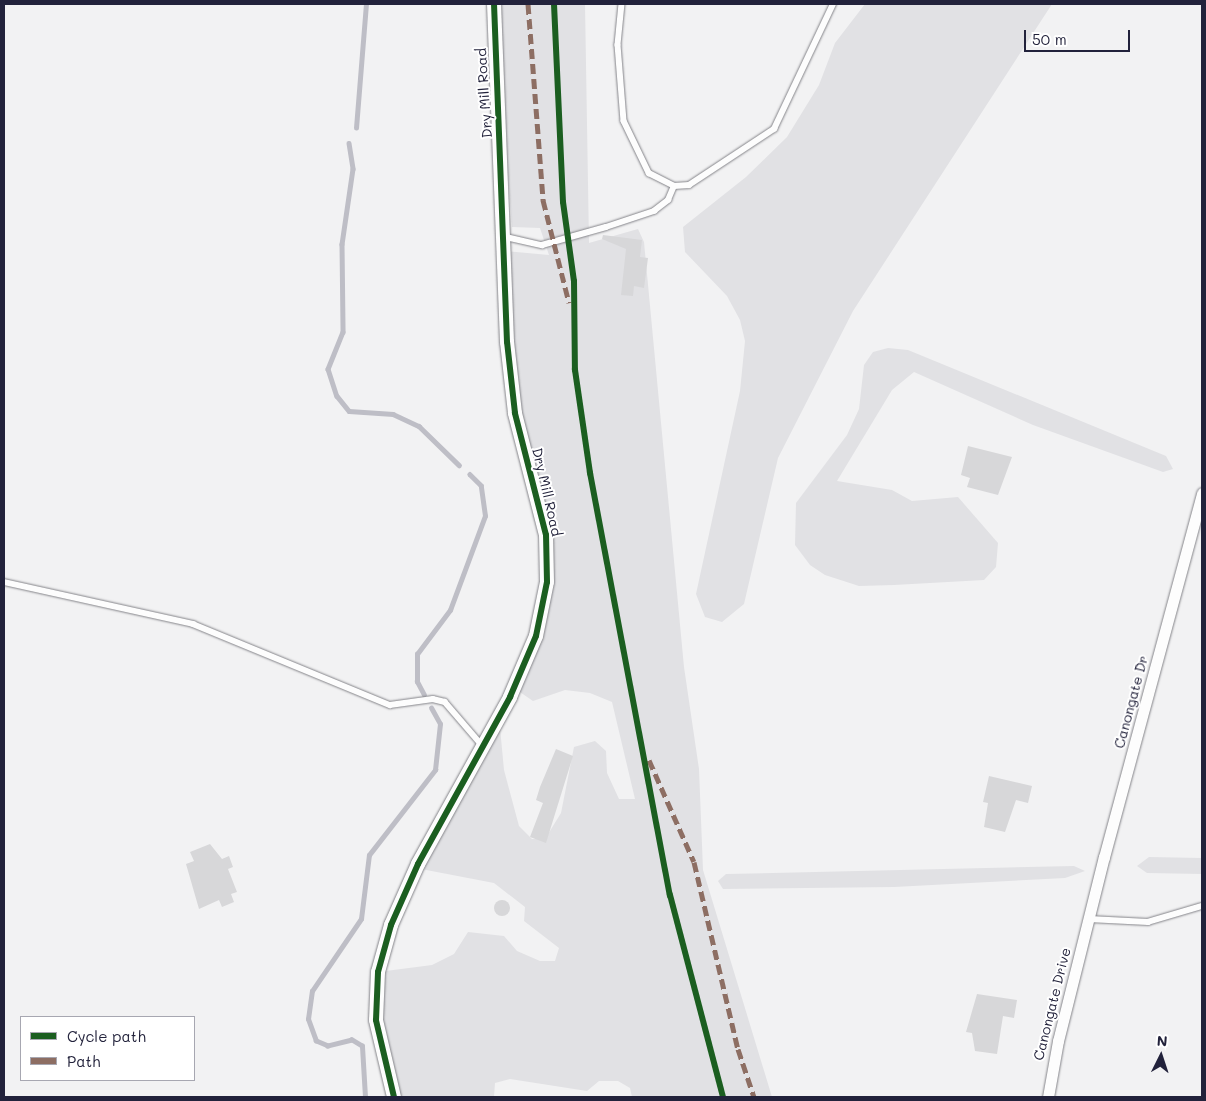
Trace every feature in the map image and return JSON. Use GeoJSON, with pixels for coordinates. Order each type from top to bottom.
{"type":"FeatureCollection","features":[{"type":"Feature","properties":{"kind":"street","name":"Dry Mill Road"},"geometry":{"type":"LineString","coordinates":[[394,1097],[376,1020],[378,972],[391,925],[418,864],[483,745],[536,636],[547,582],[546,535],[514,413],[507,342],[506,237],[494,4]]}},
{"type":"Feature","properties":{"kind":"street","name":"Canongate Dr"},"geometry":{"type":"LineString","coordinates":[[1089,920],[1202,494]]}},
{"type":"Feature","properties":{"kind":"street","name":"Canongate Drive"},"geometry":{"type":"LineString","coordinates":[[1048,1097],[1054,1055],[1089,920]]}},
{"type":"Feature","properties":{"kind":"lane"},"geometry":{"type":"LineString","coordinates":[[622,4],[618,45],[624,121],[649,173],[674,186],[690,185],[774,129],[833,4]]}},
{"type":"Feature","properties":{"kind":"lane"},"geometry":{"type":"LineString","coordinates":[[506,237],[542,245],[606,227],[654,211],[668,200],[674,186]]}},
{"type":"Feature","properties":{"kind":"lane"},"geometry":{"type":"LineString","coordinates":[[4,582],[193,624],[390,705],[433,699],[445,702],[483,745]]}},
{"type":"Feature","properties":{"kind":"lane"},"geometry":{"type":"LineString","coordinates":[[1089,920],[1148,922],[1202,906]]}},
{"type":"Feature","properties":{"kind":"shaded area"},"geometry":{"type":"Polygon","coordinates":[[[502,4],[585,4],[589,243],[638,229],[644,242],[684,667],[699,769],[703,870],[772,1097],[632,1097],[630,1088],[618,1081],[599,1081],[587,1091],[510,1079],[495,1083],[494,1097],[394,1097],[376,1020],[378,972],[432,965],[454,954],[468,932],[504,936],[517,951],[540,961],[555,961],[559,948],[524,921],[525,907],[494,883],[416,868],[499,717],[504,770],[519,826],[532,839],[545,839],[561,813],[574,747],[595,741],[606,751],[607,773],[619,799],[635,799],[612,702],[590,693],[565,690],[533,701],[514,688],[536,636],[546,535],[515,413],[506,251],[549,255],[540,228],[512,227],[499,49],[502,4]]]}},
{"type":"Feature","properties":{"kind":"shaded area"},"geometry":{"type":"Polygon","coordinates":[[[865,4],[1052,4],[853,311],[778,458],[744,604],[722,622],[705,617],[696,594],[740,391],[745,341],[740,320],[727,296],[685,252],[683,227],[746,177],[787,137],[819,85],[835,43],[865,4]]]}},
{"type":"Feature","properties":{"kind":"shaded area"},"geometry":{"type":"Polygon","coordinates":[[[888,348],[908,350],[1166,456],[1173,469],[1163,472],[1033,425],[914,372],[892,390],[837,481],[892,490],[912,501],[958,497],[998,543],[996,567],[984,580],[894,585],[859,586],[825,575],[810,565],[795,545],[796,503],[847,435],[859,409],[864,365],[873,352],[888,348]]]}},
{"type":"Feature","properties":{"kind":"shaded area"},"geometry":{"type":"Polygon","coordinates":[[[1149,857],[1202,858],[1202,874],[1147,873],[1137,866],[1149,857]]]}},
{"type":"Feature","properties":{"kind":"shaded area"},"geometry":{"type":"Polygon","coordinates":[[[1074,866],[1085,871],[1065,878],[894,887],[723,889],[718,881],[726,874],[1074,866]]]}},
{"type":"Feature","properties":{"kind":"building"},"geometry":{"type":"Polygon","coordinates":[[[603,235],[642,240],[640,257],[648,258],[644,288],[634,286],[633,296],[621,295],[626,249],[602,239],[603,235]]]}},
{"type":"Feature","properties":{"kind":"building"},"geometry":{"type":"Polygon","coordinates":[[[968,446],[1012,457],[998,495],[967,487],[970,478],[961,475],[968,446]]]}},
{"type":"Feature","properties":{"kind":"building"},"geometry":{"type":"Polygon","coordinates":[[[556,749],[573,756],[546,843],[530,837],[543,803],[536,800],[556,749]]]}},
{"type":"Feature","properties":{"kind":"building"},"geometry":{"type":"Polygon","coordinates":[[[989,776],[1032,786],[1028,803],[1016,800],[1005,832],[984,827],[988,803],[983,802],[989,776]]]}},
{"type":"Feature","properties":{"kind":"building"},"geometry":{"type":"Polygon","coordinates":[[[210,844],[222,859],[229,856],[233,867],[228,869],[237,892],[231,894],[234,902],[222,907],[219,900],[199,909],[186,864],[194,861],[190,852],[210,844]]]}},
{"type":"Feature","properties":{"kind":"building"},"geometry":{"type":"Polygon","coordinates":[[[499,900],[505,900],[510,905],[508,914],[499,916],[494,911],[494,905],[499,900]]]}},
{"type":"Feature","properties":{"kind":"building"},"geometry":{"type":"Polygon","coordinates":[[[977,994],[1017,1000],[1014,1018],[1003,1016],[997,1054],[975,1051],[972,1033],[966,1032],[977,994]]]}},
{"type":"Feature","properties":{"kind":"waterway"},"geometry":{"type":"LineString","coordinates":[[356,128],[366,4]]}},
{"type":"Feature","properties":{"kind":"waterway"},"geometry":{"type":"LineString","coordinates":[[349,143],[353,169],[342,244],[343,332],[328,369],[337,396],[349,411],[393,414],[419,426],[459,465]]}},
{"type":"Feature","properties":{"kind":"waterway"},"geometry":{"type":"LineString","coordinates":[[424,695],[417,682],[417,654],[450,610],[485,516],[481,486],[470,475]]}},
{"type":"Feature","properties":{"kind":"waterway"},"geometry":{"type":"LineString","coordinates":[[365,1097],[362,1046],[352,1040],[328,1046],[316,1041],[308,1019],[312,991],[361,919],[369,855],[435,770],[440,724],[431,708]]}},
{"type":"Feature","properties":{"kind":"marked path"},"geometry":{"type":"LineString","coordinates":[[528,4],[543,200],[569,303]]}},
{"type":"Feature","properties":{"kind":"marked path"},"geometry":{"type":"LineString","coordinates":[[649,760],[694,862],[738,1049],[754,1097]]}},
{"type":"Feature","properties":{"kind":"cycle path"},"geometry":{"type":"LineString","coordinates":[[394,1097],[376,1020],[378,972],[391,925],[418,864],[510,697],[536,636],[547,582],[546,535],[515,413],[507,342],[494,4]]}},
{"type":"Feature","properties":{"kind":"cycle path"},"geometry":{"type":"LineString","coordinates":[[554,4],[563,202],[574,281],[575,370],[590,473],[670,895],[723,1097]]}}]}
